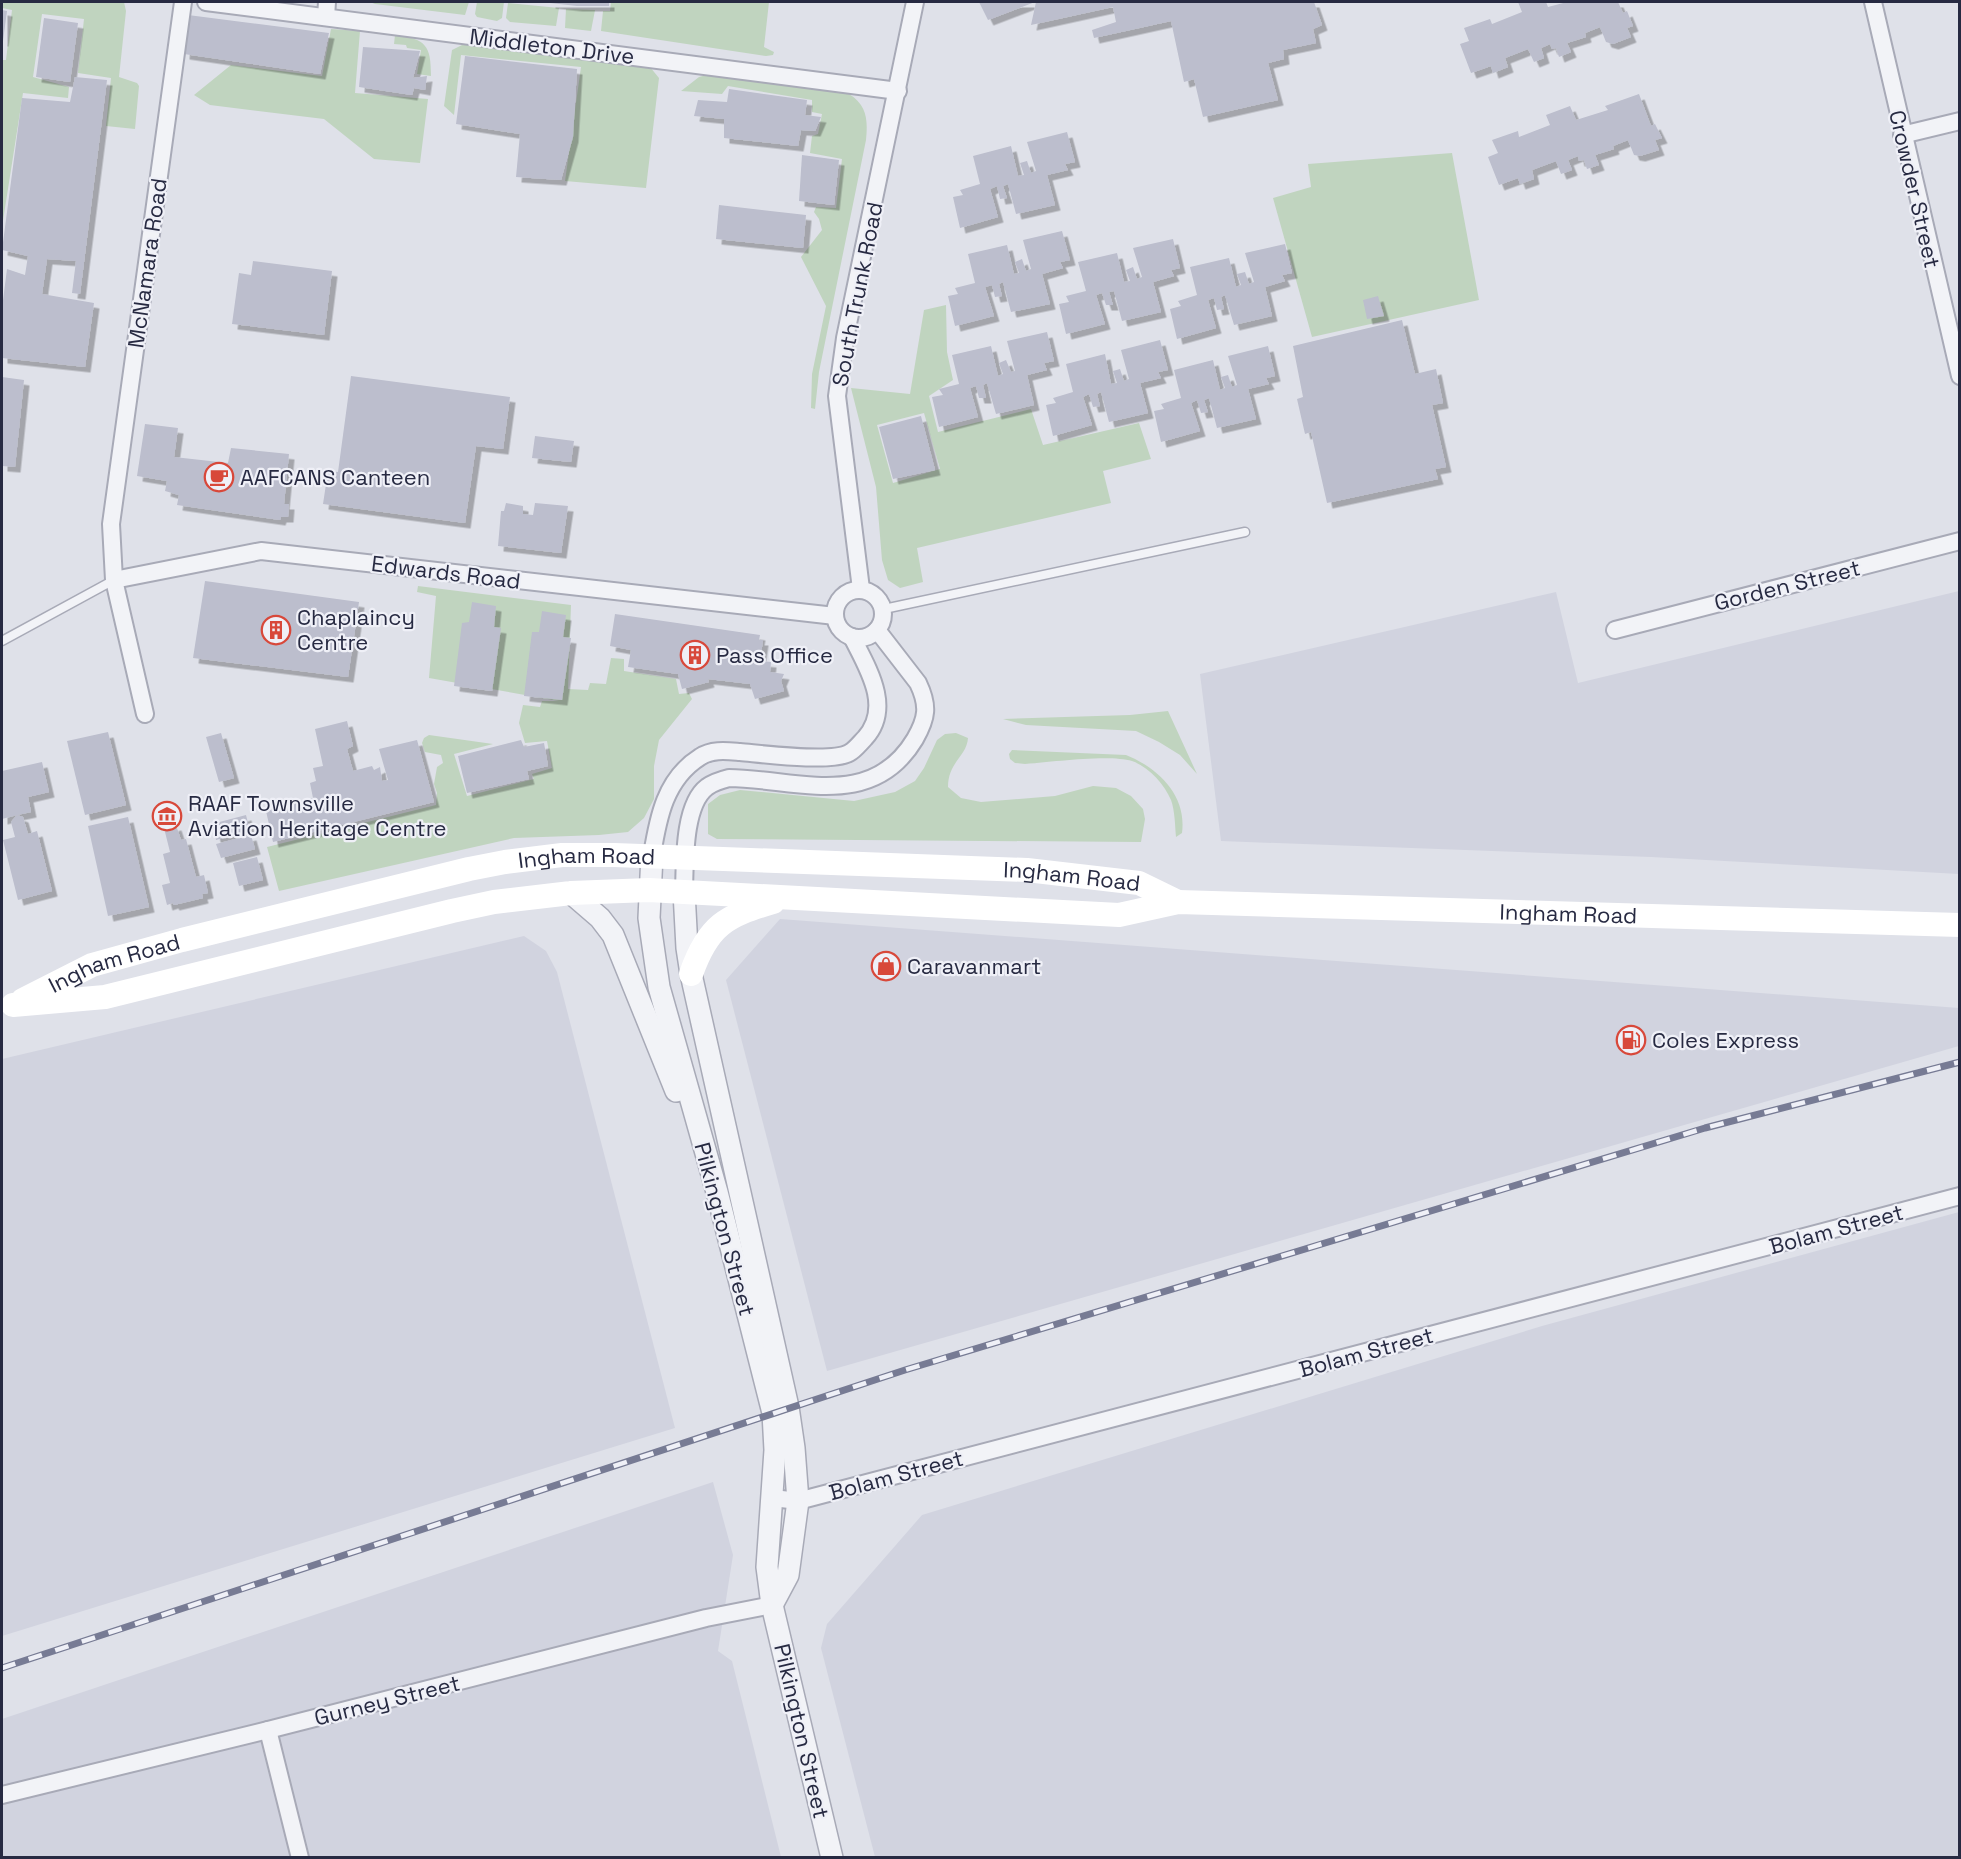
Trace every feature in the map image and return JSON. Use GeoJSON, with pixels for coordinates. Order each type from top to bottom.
{"type":"FeatureCollection","features":[{"type":"Feature","properties":{"kind":"main road","name":"Ingham Road"},"geometry":{"type":"LineString","coordinates":[[7,1007],[92,965],[182,940],[469,868],[562,855],[652,855],[1027,870],[1139,883],[1178,902]]}},
{"type":"Feature","properties":{"kind":"main road","name":"Ingham Road"},"geometry":{"type":"LineString","coordinates":[[7,1007],[105,997],[452,910],[531,896],[572,893],[649,890],[1119,915],[1178,902],[1959,925]]}},
{"type":"Feature","properties":{"kind":"main road"},"geometry":{"type":"LineString","coordinates":[[691,974],[697,956],[705,943],[716,928],[727,919],[738,913],[790,897]]}},
{"type":"Feature","properties":{"kind":"street","name":"McNamara Road"},"geometry":{"type":"LineString","coordinates":[[114,580],[111,524],[183,2]]}},
{"type":"Feature","properties":{"kind":"street","name":"Middleton Drive"},"geometry":{"type":"LineString","coordinates":[[206,2],[327,9],[898,90]]}},
{"type":"Feature","properties":{"kind":"street","name":"South Trunk Road"},"geometry":{"type":"LineString","coordinates":[[861,590],[837,396],[845,339],[915,2]]}},
{"type":"Feature","properties":{"kind":"street","name":"Crowder Street"},"geometry":{"type":"LineString","coordinates":[[1873,2],[1959,376]]}},
{"type":"Feature","properties":{"kind":"street"},"geometry":{"type":"LineString","coordinates":[[1902,135],[1959,121]]}},
{"type":"Feature","properties":{"kind":"street","name":"Gorden Street"},"geometry":{"type":"LineString","coordinates":[[1615,630],[1959,541]]}},
{"type":"Feature","properties":{"kind":"street","name":"Edwards Road"},"geometry":{"type":"LineString","coordinates":[[114,580],[261,550],[835,616]]}},
{"type":"Feature","properties":{"kind":"street"},"geometry":{"type":"LineString","coordinates":[[114,580],[145,714]]}},
{"type":"Feature","properties":{"kind":"street"},"geometry":{"type":"LineString","coordinates":[[861,590],[876,595],[884,609],[882,624],[878,630],[870,636],[861,638],[843,633],[835,616],[839,600],[845,594],[861,590]]}},
{"type":"Feature","properties":{"kind":"street","name":"Pilkington Street"},"geometry":{"type":"LineString","coordinates":[[772,1605],[788,1575],[798,1501],[794,1448],[788,1407],[691,974],[684,892],[685,857],[691,814],[696,801],[706,787],[715,782],[729,778],[750,778],[832,786],[851,785],[871,780],[899,760],[910,746],[925,718],[926,705],[918,683],[878,630]]}},
{"type":"Feature","properties":{"kind":"street"},"geometry":{"type":"LineString","coordinates":[[652,855],[663,801],[674,783],[702,755],[720,751],[828,758],[848,754],[870,733],[878,708],[876,691],[852,637]]}},
{"type":"Feature","properties":{"kind":"street","name":"Pilkington Street"},"geometry":{"type":"LineString","coordinates":[[652,855],[649,890],[651,935],[659,987],[717,1192],[773,1413],[775,1450],[767,1567],[772,1605],[832,1857]]}},
{"type":"Feature","properties":{"kind":"street"},"geometry":{"type":"LineString","coordinates":[[572,893],[600,918],[613,935],[717,1192]]}},
{"type":"Feature","properties":{"kind":"street","name":"Bolam Street"},"geometry":{"type":"LineString","coordinates":[[772,1498],[798,1501],[1959,1196]]}},
{"type":"Feature","properties":{"kind":"street","name":"Gurney Street"},"geometry":{"type":"LineString","coordinates":[[2,1795],[268,1730],[694,1621],[772,1605]]}},
{"type":"Feature","properties":{"kind":"street"},"geometry":{"type":"LineString","coordinates":[[268,1730],[300,1857]]}},
{"type":"Feature","properties":{"kind":"lane"},"geometry":{"type":"LineString","coordinates":[[884,609],[1245,532]]}},
{"type":"Feature","properties":{"kind":"lane"},"geometry":{"type":"LineString","coordinates":[[2,641],[114,580]]}},
{"type":"Feature","properties":{"kind":"shaded area"},"geometry":{"type":"Polygon","coordinates":[[[1959,591],[1959,874],[1651,857],[1221,841],[1200,674],[1556,592],[1578,683],[1959,591]]]}},
{"type":"Feature","properties":{"kind":"shaded area"},"geometry":{"type":"Polygon","coordinates":[[[780,919],[1959,1008],[1959,1046],[827,1371],[726,980],[780,919]]]}},
{"type":"Feature","properties":{"kind":"shaded area"},"geometry":{"type":"Polygon","coordinates":[[[524,936],[546,951],[557,972],[675,1428],[2,1636],[2,1059],[524,936]]]}},
{"type":"Feature","properties":{"kind":"shaded area"},"geometry":{"type":"Polygon","coordinates":[[[1959,1212],[1959,1857],[875,1857],[821,1648],[827,1624],[922,1515],[1542,1326],[1959,1212]]]}},
{"type":"Feature","properties":{"kind":"shaded area"},"geometry":{"type":"Polygon","coordinates":[[[713,1482],[733,1555],[718,1651],[732,1661],[781,1857],[2,1857],[2,1719],[713,1482]]]}},
{"type":"Feature","properties":{"kind":"green space"},"geometry":{"type":"Polygon","coordinates":[[[2,2],[124,2],[126,11],[119,77],[137,83],[139,86],[135,129],[106,126],[111,78],[78,73],[84,19],[42,14],[33,77],[69,87],[68,98],[23,93],[2,227],[2,60],[6,60],[12,10],[2,8],[2,2]]]}},
{"type":"Feature","properties":{"kind":"green space"},"geometry":{"type":"Polygon","coordinates":[[[370,2],[469,2],[465,15],[370,2]]]}},
{"type":"Feature","properties":{"kind":"green space"},"geometry":{"type":"Polygon","coordinates":[[[477,2],[504,2],[502,18],[497,21],[477,17],[475,14],[477,2]]]}},
{"type":"Feature","properties":{"kind":"green space"},"geometry":{"type":"Polygon","coordinates":[[[611,2],[769,2],[764,47],[774,52],[773,55],[766,56],[601,31],[603,11],[610,11],[611,2]]]}},
{"type":"Feature","properties":{"kind":"green space"},"geometry":{"type":"Polygon","coordinates":[[[508,3],[559,8],[556,26],[510,22],[506,18],[508,3]]]}},
{"type":"Feature","properties":{"kind":"green space"},"geometry":{"type":"Polygon","coordinates":[[[566,9],[595,10],[591,31],[565,28],[566,9]]]}},
{"type":"Feature","properties":{"kind":"green space"},"geometry":{"type":"Polygon","coordinates":[[[331,29],[360,31],[355,93],[428,99],[420,163],[374,159],[324,119],[210,105],[194,95],[231,65],[322,76],[331,29]]]}},
{"type":"Feature","properties":{"kind":"green space"},"geometry":{"type":"Polygon","coordinates":[[[395,35],[414,39],[425,45],[430,57],[431,76],[417,74],[421,50],[394,44],[395,35]]]}},
{"type":"Feature","properties":{"kind":"green space"},"geometry":{"type":"Polygon","coordinates":[[[464,44],[650,67],[659,78],[646,188],[565,181],[581,67],[461,55],[454,115],[444,106],[452,50],[464,44]]]}},
{"type":"Feature","properties":{"kind":"green space"},"geometry":{"type":"Polygon","coordinates":[[[710,74],[849,94],[860,103],[865,114],[866,140],[819,372],[815,409],[811,408],[812,374],[826,306],[801,257],[822,230],[814,212],[816,207],[836,208],[842,159],[810,153],[812,136],[818,134],[822,114],[812,112],[812,100],[728,86],[722,94],[681,91],[699,77],[710,74]]]}},
{"type":"Feature","properties":{"kind":"green space"},"geometry":{"type":"Polygon","coordinates":[[[1452,153],[1479,300],[1312,337],[1273,198],[1311,187],[1308,164],[1452,153]]]}},
{"type":"Feature","properties":{"kind":"green space"},"geometry":{"type":"Polygon","coordinates":[[[946,305],[947,352],[953,380],[929,396],[938,432],[1031,409],[1043,445],[1139,423],[1151,459],[1103,471],[1111,503],[917,548],[923,582],[900,588],[888,580],[882,560],[876,487],[851,388],[910,394],[924,310],[946,305]],[[924,413],[877,425],[893,483],[940,469],[924,413]]]}},
{"type":"Feature","properties":{"kind":"green space"},"geometry":{"type":"Polygon","coordinates":[[[418,586],[571,605],[568,689],[588,690],[590,683],[606,684],[611,658],[624,659],[624,671],[676,679],[679,694],[689,693],[692,699],[659,740],[654,766],[654,799],[644,818],[628,832],[514,838],[279,891],[267,847],[436,805],[437,793],[434,784],[437,767],[443,763],[441,755],[425,752],[422,743],[429,735],[493,744],[454,754],[467,796],[534,779],[532,774],[552,768],[547,741],[525,743],[519,723],[523,705],[540,707],[542,701],[559,701],[429,678],[436,596],[417,592],[418,586]]]}},
{"type":"Feature","properties":{"kind":"green space"},"geometry":{"type":"Polygon","coordinates":[[[1168,711],[1197,774],[1180,755],[1136,731],[1026,725],[1003,719],[1130,715],[1168,711]]]}},
{"type":"Feature","properties":{"kind":"green space"},"geometry":{"type":"Polygon","coordinates":[[[956,733],[968,738],[964,750],[951,771],[948,787],[961,798],[981,802],[1055,796],[1093,786],[1116,788],[1131,796],[1143,809],[1145,819],[1141,842],[717,839],[708,834],[708,804],[720,795],[740,790],[854,801],[895,792],[915,781],[937,740],[945,734],[956,733]]]}},
{"type":"Feature","properties":{"kind":"green space"},"geometry":{"type":"Polygon","coordinates":[[[1012,750],[1126,755],[1149,767],[1168,785],[1180,807],[1182,833],[1176,837],[1172,804],[1164,788],[1150,772],[1132,761],[1109,758],[1025,764],[1015,763],[1010,759],[1009,754],[1012,750]]]}},
{"type":"Feature","properties":{"kind":"building"},"geometry":{"type":"Polygon","coordinates":[[[550,2],[609,2],[609,6],[577,6],[550,2]]]}},
{"type":"Feature","properties":{"kind":"building"},"geometry":{"type":"Polygon","coordinates":[[[979,2],[1035,2],[988,20],[979,2]]]}},
{"type":"Feature","properties":{"kind":"building"},"geometry":{"type":"Polygon","coordinates":[[[1036,2],[1314,2],[1322,25],[1313,29],[1316,43],[1283,50],[1284,59],[1268,63],[1278,100],[1203,117],[1194,79],[1184,82],[1171,21],[1094,38],[1092,30],[1116,22],[1113,7],[1031,25],[1036,2]]]}},
{"type":"Feature","properties":{"kind":"building"},"geometry":{"type":"Polygon","coordinates":[[[1518,2],[1546,2],[1548,7],[1567,2],[1618,2],[1623,13],[1627,11],[1633,26],[1627,28],[1631,37],[1613,44],[1606,42],[1600,27],[1585,33],[1586,37],[1567,43],[1571,52],[1559,57],[1556,48],[1552,49],[1550,44],[1541,48],[1544,58],[1534,62],[1528,49],[1505,58],[1508,67],[1493,73],[1491,66],[1471,73],[1460,44],[1469,41],[1464,28],[1490,19],[1492,24],[1522,12],[1518,2]]]}},
{"type":"Feature","properties":{"kind":"building"},"geometry":{"type":"Polygon","coordinates":[[[2,10],[7,11],[3,41],[2,41],[2,10]]]}},
{"type":"Feature","properties":{"kind":"building"},"geometry":{"type":"Polygon","coordinates":[[[188,15],[329,33],[320,74],[184,54],[188,15]]]}},
{"type":"Feature","properties":{"kind":"building"},"geometry":{"type":"Polygon","coordinates":[[[44,18],[78,23],[70,82],[36,77],[44,18]]]}},
{"type":"Feature","properties":{"kind":"building"},"geometry":{"type":"Polygon","coordinates":[[[363,47],[420,51],[413,78],[427,76],[425,90],[414,88],[412,95],[359,87],[363,47]]]}},
{"type":"Feature","properties":{"kind":"building"},"geometry":{"type":"Polygon","coordinates":[[[465,56],[577,69],[573,137],[561,180],[516,177],[520,134],[456,124],[465,56]]]}},
{"type":"Feature","properties":{"kind":"building"},"geometry":{"type":"Polygon","coordinates":[[[75,77],[107,80],[80,294],[72,293],[76,261],[47,259],[42,294],[94,303],[85,367],[2,358],[2,308],[7,269],[25,275],[28,256],[2,250],[22,98],[70,102],[75,77]]]}},
{"type":"Feature","properties":{"kind":"building"},"geometry":{"type":"Polygon","coordinates":[[[729,89],[807,100],[805,115],[821,117],[815,131],[801,130],[798,146],[724,138],[724,119],[694,116],[698,100],[727,102],[729,89]]]}},
{"type":"Feature","properties":{"kind":"building"},"geometry":{"type":"Polygon","coordinates":[[[1639,94],[1651,126],[1655,124],[1662,138],[1655,140],[1659,150],[1640,156],[1634,155],[1628,140],[1613,146],[1614,149],[1595,155],[1599,165],[1587,169],[1584,160],[1579,161],[1578,156],[1568,160],[1572,170],[1561,174],[1556,161],[1532,170],[1534,179],[1520,184],[1518,178],[1499,185],[1488,157],[1498,153],[1492,140],[1518,131],[1519,137],[1550,125],[1546,115],[1570,106],[1576,120],[1608,110],[1605,106],[1639,94]]]}},
{"type":"Feature","properties":{"kind":"building"},"geometry":{"type":"Polygon","coordinates":[[[1067,132],[1075,162],[1065,164],[1068,170],[1047,175],[1055,205],[1016,214],[1008,184],[1003,186],[1007,198],[1000,199],[997,186],[990,189],[998,217],[960,228],[953,197],[963,195],[960,190],[980,184],[973,156],[1011,146],[1018,176],[1024,175],[1020,163],[1027,161],[1031,173],[1036,171],[1027,142],[1067,132]]]}},
{"type":"Feature","properties":{"kind":"building"},"geometry":{"type":"Polygon","coordinates":[[[802,155],[839,160],[834,205],[799,201],[802,155]]]}},
{"type":"Feature","properties":{"kind":"building"},"geometry":{"type":"Polygon","coordinates":[[[719,205],[806,215],[803,248],[716,239],[719,205]]]}},
{"type":"Feature","properties":{"kind":"building"},"geometry":{"type":"Polygon","coordinates":[[[1062,231],[1070,260],[1060,262],[1063,268],[1042,274],[1050,304],[1011,312],[1003,282],[999,284],[1002,296],[995,297],[992,285],[985,287],[994,316],[955,326],[948,296],[958,294],[955,288],[975,283],[968,254],[1007,245],[1014,274],[1019,273],[1015,262],[1022,259],[1026,271],[1031,269],[1023,240],[1062,231]]]}},
{"type":"Feature","properties":{"kind":"building"},"geometry":{"type":"Polygon","coordinates":[[[1173,239],[1180,268],[1171,270],[1174,276],[1153,282],[1161,312],[1122,321],[1114,291],[1109,292],[1113,305],[1106,305],[1102,293],[1096,295],[1105,324],[1066,334],[1059,304],[1069,302],[1066,296],[1086,291],[1078,262],[1117,253],[1124,282],[1130,281],[1126,270],[1133,267],[1137,279],[1142,277],[1133,248],[1173,239]]]}},
{"type":"Feature","properties":{"kind":"building"},"geometry":{"type":"Polygon","coordinates":[[[1285,244],[1292,273],[1282,275],[1285,281],[1265,287],[1272,316],[1234,325],[1225,295],[1221,297],[1224,309],[1217,310],[1214,298],[1208,300],[1216,328],[1177,339],[1170,309],[1181,306],[1178,301],[1197,295],[1190,267],[1229,258],[1236,287],[1241,285],[1237,274],[1245,272],[1249,284],[1254,282],[1245,253],[1285,244]]]}},
{"type":"Feature","properties":{"kind":"building"},"geometry":{"type":"Polygon","coordinates":[[[253,261],[332,271],[324,335],[232,324],[239,273],[251,275],[253,261]]]}},
{"type":"Feature","properties":{"kind":"building"},"geometry":{"type":"Polygon","coordinates":[[[1378,296],[1384,316],[1367,319],[1363,300],[1378,296]]]}},
{"type":"Feature","properties":{"kind":"building"},"geometry":{"type":"Polygon","coordinates":[[[1402,320],[1415,374],[1436,369],[1443,403],[1432,405],[1446,467],[1435,469],[1438,479],[1327,503],[1311,432],[1305,434],[1297,399],[1303,397],[1293,346],[1402,320]]]}},
{"type":"Feature","properties":{"kind":"building"},"geometry":{"type":"Polygon","coordinates":[[[1047,332],[1054,361],[1044,363],[1047,370],[1027,375],[1034,405],[996,414],[987,383],[983,385],[986,398],[979,398],[976,386],[970,388],[978,417],[939,427],[932,397],[943,395],[939,389],[959,384],[952,355],[991,346],[998,376],[1003,374],[999,363],[1006,360],[1011,372],[1015,371],[1007,341],[1047,332]]]}},
{"type":"Feature","properties":{"kind":"building"},"geometry":{"type":"Polygon","coordinates":[[[1160,340],[1168,370],[1158,372],[1161,378],[1140,383],[1148,413],[1109,422],[1101,392],[1097,394],[1100,406],[1093,407],[1089,394],[1083,397],[1092,425],[1053,436],[1046,405],[1056,403],[1053,398],[1073,392],[1066,364],[1105,354],[1111,384],[1117,383],[1113,371],[1120,369],[1124,381],[1129,379],[1121,350],[1160,340]]]}},
{"type":"Feature","properties":{"kind":"building"},"geometry":{"type":"Polygon","coordinates":[[[1268,346],[1275,376],[1266,378],[1269,384],[1248,389],[1256,419],[1217,428],[1209,398],[1204,400],[1208,412],[1201,413],[1197,400],[1191,403],[1200,431],[1161,442],[1154,411],[1164,409],[1161,404],[1181,398],[1174,370],[1213,360],[1220,390],[1225,388],[1221,377],[1228,375],[1232,387],[1237,385],[1228,356],[1268,346]]]}},
{"type":"Feature","properties":{"kind":"building"},"geometry":{"type":"Polygon","coordinates":[[[351,376],[510,397],[503,449],[476,446],[465,523],[323,504],[328,471],[338,472],[351,376]]]}},
{"type":"Feature","properties":{"kind":"building"},"geometry":{"type":"Polygon","coordinates":[[[2,377],[24,380],[15,467],[2,466],[2,377]]]}},
{"type":"Feature","properties":{"kind":"building"},"geometry":{"type":"Polygon","coordinates":[[[921,416],[935,470],[893,479],[879,427],[921,416]]]}},
{"type":"Feature","properties":{"kind":"building"},"geometry":{"type":"Polygon","coordinates":[[[145,424],[178,428],[174,457],[228,463],[231,448],[289,454],[284,504],[289,504],[288,517],[281,517],[280,520],[177,505],[179,495],[165,491],[167,481],[137,476],[145,424]]]}},
{"type":"Feature","properties":{"kind":"building"},"geometry":{"type":"Polygon","coordinates":[[[535,436],[574,441],[571,462],[532,458],[535,436]]]}},
{"type":"Feature","properties":{"kind":"building"},"geometry":{"type":"Polygon","coordinates":[[[506,503],[523,506],[523,514],[533,515],[535,503],[568,506],[561,553],[498,546],[501,511],[504,511],[506,503]]]}},
{"type":"Feature","properties":{"kind":"building","name":"Chaplaincy Centre"},"geometry":{"type":"Polygon","coordinates":[[[205,581],[359,602],[348,677],[193,658],[205,581]]]}},
{"type":"Feature","properties":{"kind":"building"},"geometry":{"type":"Polygon","coordinates":[[[472,602],[496,606],[494,627],[501,628],[492,691],[454,686],[462,623],[469,622],[472,602]]]}},
{"type":"Feature","properties":{"kind":"building"},"geometry":{"type":"Polygon","coordinates":[[[542,611],[566,615],[563,637],[571,638],[562,700],[524,696],[532,632],[539,632],[542,611]]]}},
{"type":"Feature","properties":{"kind":"building","name":"Pass Office"},"geometry":{"type":"Polygon","coordinates":[[[615,614],[760,635],[759,640],[763,640],[760,661],[771,662],[770,672],[784,674],[781,681],[784,691],[755,699],[750,684],[708,679],[709,682],[682,689],[678,674],[628,667],[631,650],[610,646],[615,614]]]}},
{"type":"Feature","properties":{"kind":"building"},"geometry":{"type":"Polygon","coordinates":[[[347,721],[353,746],[347,749],[353,771],[372,766],[374,770],[380,767],[382,781],[388,780],[379,749],[417,740],[434,802],[273,842],[266,811],[313,798],[310,783],[316,781],[313,768],[323,766],[315,729],[347,721]]]}},
{"type":"Feature","properties":{"kind":"building"},"geometry":{"type":"Polygon","coordinates":[[[108,732],[126,805],[85,815],[67,741],[108,732]]]}},
{"type":"Feature","properties":{"kind":"building"},"geometry":{"type":"Polygon","coordinates":[[[221,733],[234,778],[219,782],[206,737],[221,733]]]}},
{"type":"Feature","properties":{"kind":"building"},"geometry":{"type":"Polygon","coordinates":[[[521,740],[524,747],[544,743],[548,766],[527,771],[529,779],[467,793],[458,756],[521,740]]]}},
{"type":"Feature","properties":{"kind":"building"},"geometry":{"type":"Polygon","coordinates":[[[42,762],[49,792],[28,797],[31,812],[2,819],[2,771],[42,762]]]}},
{"type":"Feature","properties":{"kind":"building"},"geometry":{"type":"Polygon","coordinates":[[[17,815],[23,817],[28,834],[37,831],[52,891],[18,900],[3,840],[15,837],[11,822],[17,815]]]}},
{"type":"Feature","properties":{"kind":"building"},"geometry":{"type":"Polygon","coordinates":[[[246,815],[250,831],[216,840],[212,824],[246,815]]]}},
{"type":"Feature","properties":{"kind":"building"},"geometry":{"type":"Polygon","coordinates":[[[128,817],[149,907],[108,916],[88,826],[128,817]]]}},
{"type":"Feature","properties":{"kind":"building"},"geometry":{"type":"Polygon","coordinates":[[[176,825],[181,840],[186,839],[196,877],[204,875],[208,893],[202,894],[203,898],[167,905],[162,885],[170,883],[163,854],[170,852],[164,828],[176,825]]]}},
{"type":"Feature","properties":{"kind":"building"},"geometry":{"type":"Polygon","coordinates":[[[251,835],[255,849],[221,858],[216,844],[251,835]]]}},
{"type":"Feature","properties":{"kind":"building"},"geometry":{"type":"Polygon","coordinates":[[[257,857],[263,880],[239,886],[233,863],[257,857]]]}},
{"type":"Feature","properties":{"kind":"railway"},"geometry":{"type":"LineString","coordinates":[[2,1668],[905,1370],[1705,1128],[1960,1062]]}},
{"type":"Feature","properties":{"kind":"place","name":"AAFCANS Canteen"},"geometry":{"type":"Point","coordinates":[219,477]}},
{"type":"Feature","properties":{"kind":"place","name":"Chaplaincy Centre"},"geometry":{"type":"Point","coordinates":[276,630]}},
{"type":"Feature","properties":{"kind":"place","name":"Pass Office"},"geometry":{"type":"Point","coordinates":[695,655]}},
{"type":"Feature","properties":{"kind":"place","name":"RAAF Townsville Aviation Heritage Centre"},"geometry":{"type":"Point","coordinates":[167,816]}},
{"type":"Feature","properties":{"kind":"place","name":"Caravanmart"},"geometry":{"type":"Point","coordinates":[886,966]}},
{"type":"Feature","properties":{"kind":"place","name":"Coles Express"},"geometry":{"type":"Point","coordinates":[1631,1040]}}]}
